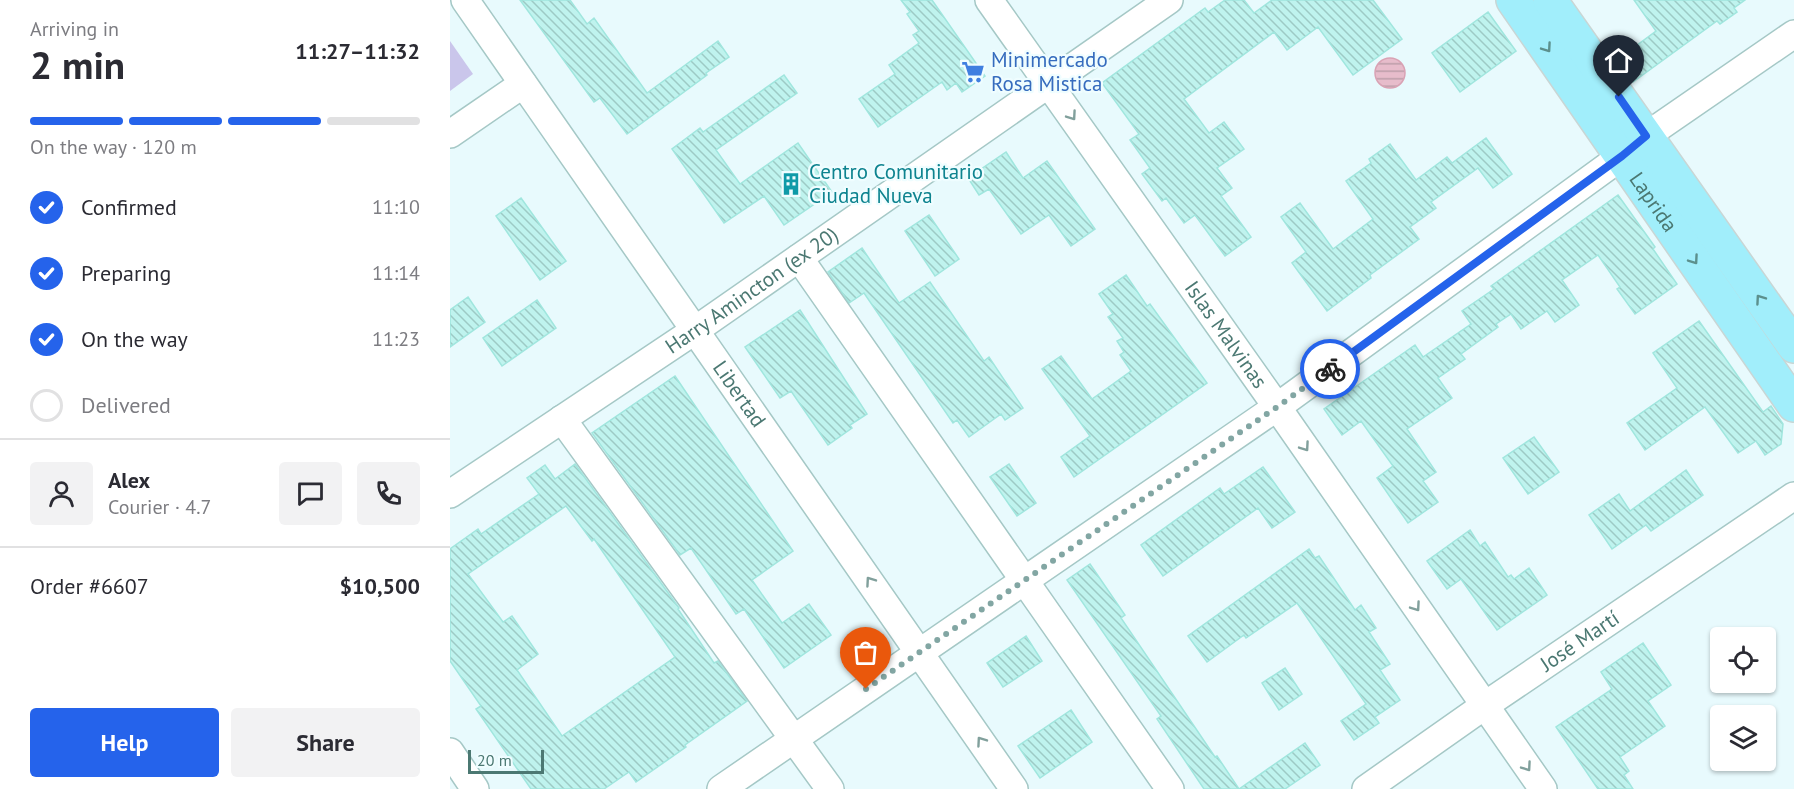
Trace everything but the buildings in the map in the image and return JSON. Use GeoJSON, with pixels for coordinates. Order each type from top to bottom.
{"type":"FeatureCollection","features":[{"type":"Feature","properties":{"kind":"main road","name":"Laprida"},"geometry":{"type":"LineString","coordinates":[[1513,0],[1634,146],[1794,346]]}},
{"type":"Feature","properties":{"kind":"main road","name":"Laprida"},"geometry":{"type":"LineString","coordinates":[[1550,0],[1634,146],[1794,405]]}},
{"type":"Feature","properties":{"kind":"street","name":"Libertad"},"geometry":{"type":"LineString","coordinates":[[465,0],[1014,789]]}},
{"type":"Feature","properties":{"kind":"street","name":"Islas Malvinas"},"geometry":{"type":"LineString","coordinates":[[989,0],[1277,407],[1543,789]]}},
{"type":"Feature","properties":{"kind":"street","name":"Harry Amincton (ex 20)"},"geometry":{"type":"LineString","coordinates":[[450,494],[694,331],[1169,0]]}},
{"type":"Feature","properties":{"kind":"street"},"geometry":{"type":"LineString","coordinates":[[721,789],[1277,407],[1634,146],[1794,34]]}},
{"type":"Feature","properties":{"kind":"street"},"geometry":{"type":"LineString","coordinates":[[450,134],[523,84]]}},
{"type":"Feature","properties":{"kind":"street"},"geometry":{"type":"LineString","coordinates":[[799,258],[1170,789]]}},
{"type":"Feature","properties":{"kind":"street"},"geometry":{"type":"LineString","coordinates":[[562,419],[830,789]]}},
{"type":"Feature","properties":{"kind":"street","name":"José Martí"},"geometry":{"type":"LineString","coordinates":[[1366,789],[1484,706],[1794,496]]}},
{"type":"Feature","properties":{"kind":"street"},"geometry":{"type":"LineString","coordinates":[[450,752],[475,789]]}},
{"type":"Feature","properties":{"kind":"shaded area"},"geometry":{"type":"Polygon","coordinates":[[[450,41],[473,74],[450,91],[450,41]]]}},
{"type":"Feature","properties":{"kind":"shaded area"},"geometry":{"type":"Polygon","coordinates":[[[1390,58],[1401,62],[1405,73],[1401,84],[1390,88],[1379,84],[1375,73],[1379,62],[1390,58]]]}},
{"type":"Feature","properties":{"kind":"way so far"},"geometry":{"type":"LineString","coordinates":[[866,689],[1330,369]]}},
{"type":"Feature","properties":{"kind":"place","name":"Minimercado Rosa Mistica"},"geometry":{"type":"Point","coordinates":[973,72]}},
{"type":"Feature","properties":{"kind":"place","name":"Centro Comunitario Ciudad Nueva"},"geometry":{"type":"Point","coordinates":[791,184]}},
{"type":"Feature","properties":{"kind":"route"},"geometry":{"type":"LineString","coordinates":[[1330,369],[1622,156],[1646,136],[1619,97]]}}]}
